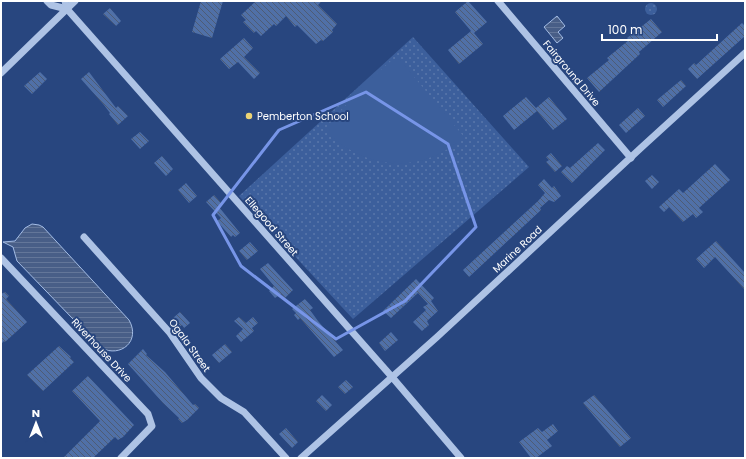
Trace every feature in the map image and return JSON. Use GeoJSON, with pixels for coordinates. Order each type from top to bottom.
{"type":"FeatureCollection","features":[{"type":"Feature","properties":{"kind":"street"},"geometry":{"type":"LineString","coordinates":[[47,1],[51,5],[67,9]]}},
{"type":"Feature","properties":{"kind":"street"},"geometry":{"type":"LineString","coordinates":[[65,1],[67,9]]}},
{"type":"Feature","properties":{"kind":"street"},"geometry":{"type":"LineString","coordinates":[[1,73],[75,1]]}},
{"type":"Feature","properties":{"kind":"street","name":"Fairground Drive"},"geometry":{"type":"LineString","coordinates":[[498,1],[631,158]]}},
{"type":"Feature","properties":{"kind":"street","name":"Ellegood Street"},"geometry":{"type":"LineString","coordinates":[[67,9],[392,377],[461,458]]}},
{"type":"Feature","properties":{"kind":"street","name":"Marine Road"},"geometry":{"type":"LineString","coordinates":[[300,458],[392,377],[745,53]]}},
{"type":"Feature","properties":{"kind":"street","name":"Ogala Street"},"geometry":{"type":"LineString","coordinates":[[84,237],[170,333],[201,378],[221,398],[244,412],[286,458]]}},
{"type":"Feature","properties":{"kind":"street","name":"Riverhouse Drive"},"geometry":{"type":"LineString","coordinates":[[1,258],[148,414],[152,426],[121,458]]}},
{"type":"Feature","properties":{"kind":"highlighted area"},"geometry":{"type":"Polygon","coordinates":[[[366,92],[448,144],[476,227],[405,301],[336,339],[241,266],[213,215],[279,130],[366,92]]]}},
{"type":"Feature","properties":{"kind":"shaded area"},"geometry":{"type":"Polygon","coordinates":[[[651,3],[655,5],[657,9],[655,13],[651,15],[647,13],[645,9],[647,5],[651,3]]]}},
{"type":"Feature","properties":{"kind":"shaded area"},"geometry":{"type":"Polygon","coordinates":[[[557,16],[565,26],[558,32],[563,38],[557,43],[544,27],[557,16]]]}},
{"type":"Feature","properties":{"kind":"shaded area"},"geometry":{"type":"Polygon","coordinates":[[[413,37],[529,167],[353,319],[239,196],[413,37]]]}},
{"type":"Feature","properties":{"kind":"shaded area"},"geometry":{"type":"Polygon","coordinates":[[[393,59],[400,60],[464,137],[447,150],[429,158],[411,162],[392,163],[374,160],[357,153],[340,143],[324,130],[362,87],[393,59]]]}},
{"type":"Feature","properties":{"kind":"shaded area"},"geometry":{"type":"Polygon","coordinates":[[[32,224],[43,227],[129,320],[132,328],[132,335],[131,341],[127,346],[116,351],[108,351],[101,348],[17,261],[13,247],[3,242],[15,241],[25,228],[32,224]]]}},
{"type":"Feature","properties":{"kind":"building"},"geometry":{"type":"Polygon","coordinates":[[[201,1],[223,1],[212,38],[192,32],[201,1]]]}},
{"type":"Feature","properties":{"kind":"building"},"geometry":{"type":"Polygon","coordinates":[[[256,1],[322,1],[318,5],[337,24],[332,30],[333,32],[323,41],[321,40],[316,44],[297,25],[295,27],[286,16],[276,26],[274,24],[261,36],[256,31],[254,33],[243,22],[246,20],[241,15],[256,1]]]}},
{"type":"Feature","properties":{"kind":"building"},"geometry":{"type":"Polygon","coordinates":[[[468,1],[487,22],[474,33],[483,44],[459,64],[448,50],[471,31],[455,12],[468,1]]]}},
{"type":"Feature","properties":{"kind":"building"},"geometry":{"type":"Polygon","coordinates":[[[110,8],[121,21],[116,26],[103,14],[110,8]]]}},
{"type":"Feature","properties":{"kind":"building"},"geometry":{"type":"Polygon","coordinates":[[[651,19],[662,32],[639,52],[640,54],[599,92],[587,78],[609,60],[607,58],[629,40],[627,38],[651,19]]]}},
{"type":"Feature","properties":{"kind":"building"},"geometry":{"type":"Polygon","coordinates":[[[742,23],[745,26],[745,36],[697,79],[688,69],[694,63],[696,65],[742,23]]]}},
{"type":"Feature","properties":{"kind":"building"},"geometry":{"type":"Polygon","coordinates":[[[244,38],[253,48],[244,57],[260,73],[254,79],[238,62],[229,69],[220,59],[244,38]]]}},
{"type":"Feature","properties":{"kind":"building"},"geometry":{"type":"Polygon","coordinates":[[[40,72],[47,79],[32,94],[24,86],[40,72]]]}},
{"type":"Feature","properties":{"kind":"building"},"geometry":{"type":"Polygon","coordinates":[[[89,72],[116,108],[118,106],[128,116],[118,125],[104,105],[81,79],[89,72]]]}},
{"type":"Feature","properties":{"kind":"building"},"geometry":{"type":"Polygon","coordinates":[[[681,80],[686,86],[663,107],[657,100],[681,80]]]}},
{"type":"Feature","properties":{"kind":"building"},"geometry":{"type":"Polygon","coordinates":[[[526,97],[536,108],[549,97],[567,119],[553,130],[537,111],[514,130],[503,116],[526,97]]]}},
{"type":"Feature","properties":{"kind":"building"},"geometry":{"type":"Polygon","coordinates":[[[638,108],[645,116],[626,133],[619,125],[638,108]]]}},
{"type":"Feature","properties":{"kind":"building"},"geometry":{"type":"Polygon","coordinates":[[[140,132],[149,141],[140,149],[131,139],[140,132]]]}},
{"type":"Feature","properties":{"kind":"building"},"geometry":{"type":"Polygon","coordinates":[[[598,143],[605,150],[572,183],[561,172],[567,166],[570,168],[598,143]]]}},
{"type":"Feature","properties":{"kind":"building"},"geometry":{"type":"Polygon","coordinates":[[[551,153],[562,166],[555,172],[546,162],[549,160],[546,157],[551,153]]]}},
{"type":"Feature","properties":{"kind":"building"},"geometry":{"type":"Polygon","coordinates":[[[162,156],[173,169],[166,176],[154,163],[162,156]]]}},
{"type":"Feature","properties":{"kind":"building"},"geometry":{"type":"Polygon","coordinates":[[[715,164],[730,180],[699,208],[703,212],[696,218],[693,214],[683,222],[669,207],[664,212],[659,207],[679,189],[683,193],[715,164]]]}},
{"type":"Feature","properties":{"kind":"building"},"geometry":{"type":"Polygon","coordinates":[[[652,175],[659,182],[652,189],[645,181],[652,175]]]}},
{"type":"Feature","properties":{"kind":"building"},"geometry":{"type":"Polygon","coordinates":[[[544,179],[552,188],[554,186],[561,196],[554,202],[549,200],[540,208],[541,210],[469,277],[463,270],[545,193],[538,185],[544,179]]]}},
{"type":"Feature","properties":{"kind":"building"},"geometry":{"type":"Polygon","coordinates":[[[186,183],[197,196],[189,203],[178,190],[186,183]]]}},
{"type":"Feature","properties":{"kind":"building"},"geometry":{"type":"Polygon","coordinates":[[[214,195],[222,204],[219,207],[240,233],[235,237],[233,235],[231,237],[217,221],[221,218],[206,202],[214,195]]]}},
{"type":"Feature","properties":{"kind":"building"},"geometry":{"type":"Polygon","coordinates":[[[716,241],[745,273],[745,290],[715,257],[704,268],[696,259],[716,241]]]}},
{"type":"Feature","properties":{"kind":"building"},"geometry":{"type":"Polygon","coordinates":[[[250,242],[258,251],[247,260],[239,251],[250,242]]]}},
{"type":"Feature","properties":{"kind":"building"},"geometry":{"type":"Polygon","coordinates":[[[268,263],[293,290],[285,298],[281,294],[275,298],[269,291],[274,286],[260,269],[268,263]]]}},
{"type":"Feature","properties":{"kind":"building"},"geometry":{"type":"Polygon","coordinates":[[[416,279],[434,298],[431,301],[438,311],[427,321],[429,325],[422,331],[413,322],[426,310],[423,307],[428,304],[418,293],[391,318],[383,311],[416,279]]]}},
{"type":"Feature","properties":{"kind":"building"},"geometry":{"type":"Polygon","coordinates":[[[5,292],[9,296],[6,299],[27,322],[1,344],[1,294],[5,292]]]}},
{"type":"Feature","properties":{"kind":"building"},"geometry":{"type":"Polygon","coordinates":[[[305,299],[313,308],[310,310],[318,321],[343,350],[334,357],[300,318],[298,320],[294,315],[296,313],[292,309],[305,299]]]}},
{"type":"Feature","properties":{"kind":"building"},"geometry":{"type":"Polygon","coordinates":[[[180,312],[190,323],[184,328],[182,325],[180,327],[173,318],[180,312]]]}},
{"type":"Feature","properties":{"kind":"building"},"geometry":{"type":"Polygon","coordinates":[[[239,317],[246,323],[253,317],[258,323],[252,328],[254,331],[241,342],[236,336],[243,329],[234,321],[239,317]]]}},
{"type":"Feature","properties":{"kind":"building"},"geometry":{"type":"Polygon","coordinates":[[[391,332],[398,340],[385,351],[379,343],[391,332]]]}},
{"type":"Feature","properties":{"kind":"building"},"geometry":{"type":"Polygon","coordinates":[[[225,344],[232,352],[219,363],[212,355],[225,344]]]}},
{"type":"Feature","properties":{"kind":"building"},"geometry":{"type":"Polygon","coordinates":[[[59,346],[71,357],[70,358],[74,362],[43,391],[27,375],[59,346]]]}},
{"type":"Feature","properties":{"kind":"building"},"geometry":{"type":"Polygon","coordinates":[[[143,349],[147,354],[146,355],[165,372],[193,405],[195,404],[199,408],[182,423],[128,364],[143,349]]]}},
{"type":"Feature","properties":{"kind":"building"},"geometry":{"type":"Polygon","coordinates":[[[88,376],[134,425],[123,437],[118,440],[115,437],[93,458],[63,458],[100,421],[72,391],[88,376]]]}},
{"type":"Feature","properties":{"kind":"building"},"geometry":{"type":"Polygon","coordinates":[[[346,380],[353,387],[345,394],[338,387],[346,380]]]}},
{"type":"Feature","properties":{"kind":"building"},"geometry":{"type":"Polygon","coordinates":[[[322,395],[332,405],[326,411],[316,401],[322,395]]]}},
{"type":"Feature","properties":{"kind":"building"},"geometry":{"type":"Polygon","coordinates":[[[594,395],[631,438],[620,447],[583,403],[594,395]]]}},
{"type":"Feature","properties":{"kind":"building"},"geometry":{"type":"Polygon","coordinates":[[[553,424],[558,431],[547,440],[552,446],[536,458],[531,458],[519,442],[538,428],[542,432],[553,424]]]}},
{"type":"Feature","properties":{"kind":"building"},"geometry":{"type":"Polygon","coordinates":[[[286,428],[298,442],[292,448],[279,434],[286,428]]]}},
{"type":"Feature","properties":{"kind":"place","name":"Pemberton School"},"geometry":{"type":"Point","coordinates":[249,116]}}]}
